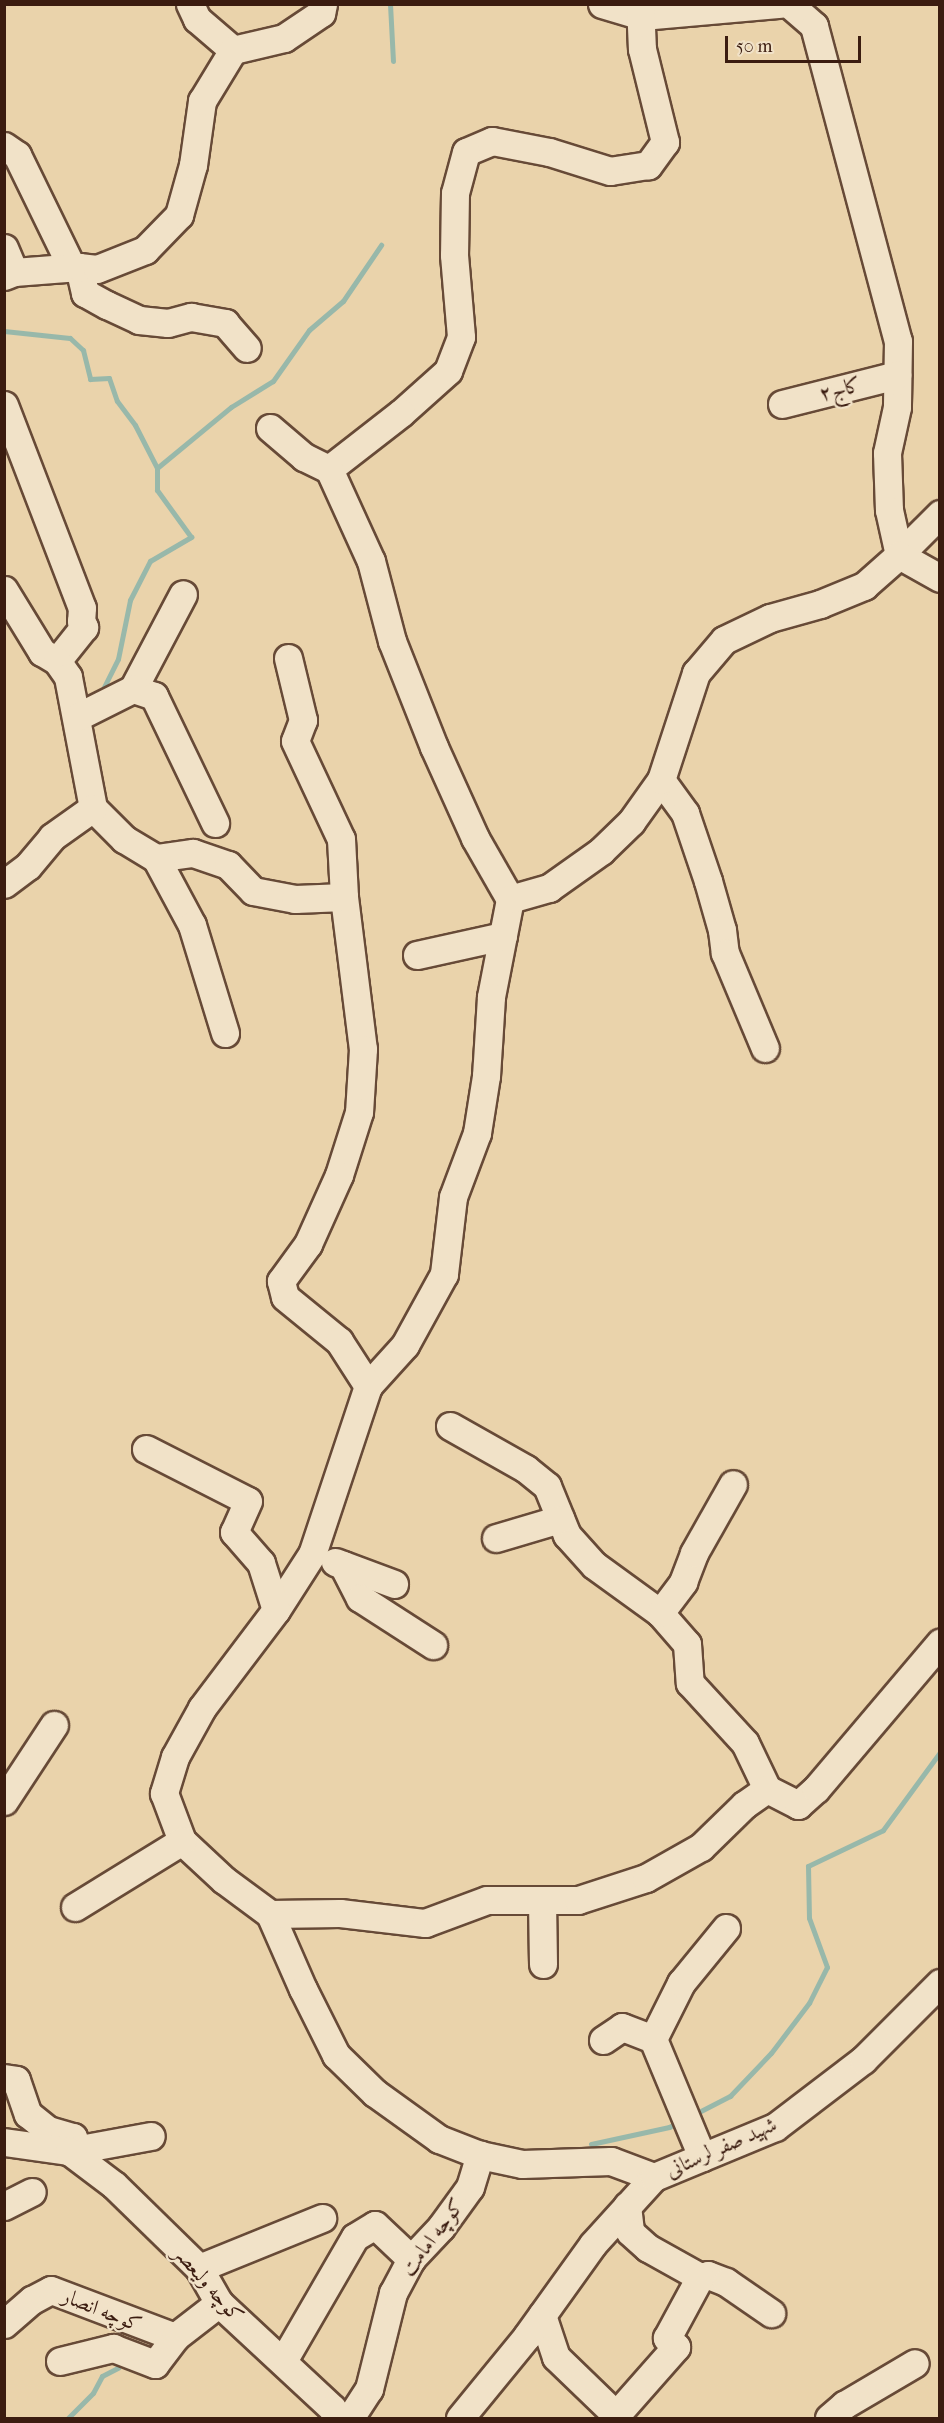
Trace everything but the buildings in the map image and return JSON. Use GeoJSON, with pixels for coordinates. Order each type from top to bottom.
{"type":"FeatureCollection","features":[{"type":"Feature","properties":{"kind":"street"},"geometry":{"type":"LineString","coordinates":[[190,4],[197,19],[233,50]]}},
{"type":"Feature","properties":{"kind":"street"},"geometry":{"type":"LineString","coordinates":[[8,265],[97,269],[145,250],[179,215],[193,165],[202,101],[233,50],[284,38],[321,14],[323,4]]}},
{"type":"Feature","properties":{"kind":"street"},"geometry":{"type":"LineString","coordinates":[[602,4],[641,10],[780,4]]}},
{"type":"Feature","properties":{"kind":"street"},"geometry":{"type":"LineString","coordinates":[[789,4],[814,26],[898,338],[897,407],[887,453],[889,510],[899,555],[939,578]]}},
{"type":"Feature","properties":{"kind":"street"},"geometry":{"type":"LineString","coordinates":[[329,469],[401,413],[448,371],[461,337],[454,255],[455,192],[466,152],[492,141],[549,152],[610,171],[648,165],[665,142],[642,49],[641,10]]}},
{"type":"Feature","properties":{"kind":"street"},"geometry":{"type":"LineString","coordinates":[[4,146],[17,155],[75,268],[85,293],[140,320],[168,323],[191,317],[225,323],[247,348]]}},
{"type":"Feature","properties":{"kind":"street","name":"کاج۲"},"geometry":{"type":"LineString","coordinates":[[782,404],[897,375]]}},
{"type":"Feature","properties":{"kind":"street"},"geometry":{"type":"LineString","coordinates":[[4,405],[82,608],[81,621],[84,627],[57,661]]}},
{"type":"Feature","properties":{"kind":"street"},"geometry":{"type":"LineString","coordinates":[[270,428],[304,457],[329,469],[370,561],[392,641],[434,747],[475,838],[510,899],[491,997],[486,1076],[477,1133],[453,1197],[444,1274],[405,1345],[368,1386],[312,1554],[276,1610],[202,1708],[175,1757],[164,1793],[182,1841],[224,1880],[270,1914],[303,1989],[336,2055],[375,2093],[439,2139],[480,2155],[522,2164],[611,2161],[654,2177]]}},
{"type":"Feature","properties":{"kind":"street"},"geometry":{"type":"LineString","coordinates":[[510,899],[549,888],[601,851],[631,822],[661,780],[696,673],[724,640],[770,618],[820,604],[864,586],[899,555],[939,514]]}},
{"type":"Feature","properties":{"kind":"street"},"geometry":{"type":"LineString","coordinates":[[4,590],[42,652],[57,661],[68,676],[93,808],[124,839],[156,858],[192,925],[225,1033]]}},
{"type":"Feature","properties":{"kind":"street"},"geometry":{"type":"LineString","coordinates":[[77,717],[133,689],[183,594]]}},
{"type":"Feature","properties":{"kind":"street"},"geometry":{"type":"LineString","coordinates":[[288,658],[303,720],[295,741],[341,839],[344,897],[363,1049],[359,1112],[339,1175],[312,1235],[281,1281],[285,1297],[339,1341],[368,1386]]}},
{"type":"Feature","properties":{"kind":"street"},"geometry":{"type":"LineString","coordinates":[[133,689],[154,696],[215,823]]}},
{"type":"Feature","properties":{"kind":"street"},"geometry":{"type":"LineString","coordinates":[[661,780],[685,813],[708,881],[722,930],[725,953],[765,1048]]}},
{"type":"Feature","properties":{"kind":"street"},"geometry":{"type":"LineString","coordinates":[[4,884],[28,866],[52,837],[93,808]]}},
{"type":"Feature","properties":{"kind":"street"},"geometry":{"type":"LineString","coordinates":[[156,858],[194,852],[228,866],[253,891],[295,899],[344,897]]}},
{"type":"Feature","properties":{"kind":"street"},"geometry":{"type":"LineString","coordinates":[[417,955],[503,936]]}},
{"type":"Feature","properties":{"kind":"street"},"geometry":{"type":"LineString","coordinates":[[450,1426],[526,1469],[546,1486],[567,1535],[594,1564],[660,1613],[687,1644],[690,1683],[745,1743],[767,1789],[798,1804],[822,1781],[939,1643]]}},
{"type":"Feature","properties":{"kind":"street"},"geometry":{"type":"LineString","coordinates":[[147,1449],[248,1501],[234,1532],[261,1563],[276,1610]]}},
{"type":"Feature","properties":{"kind":"street"},"geometry":{"type":"LineString","coordinates":[[660,1613],[683,1582],[694,1553],[733,1484]]}},
{"type":"Feature","properties":{"kind":"street"},"geometry":{"type":"LineString","coordinates":[[496,1538],[560,1519]]}},
{"type":"Feature","properties":{"kind":"street"},"geometry":{"type":"LineString","coordinates":[[312,1554],[394,1584]]}},
{"type":"Feature","properties":{"kind":"street"},"geometry":{"type":"LineString","coordinates":[[343,1565],[360,1598],[433,1645]]}},
{"type":"Feature","properties":{"kind":"street"},"geometry":{"type":"LineString","coordinates":[[4,1801],[54,1725]]}},
{"type":"Feature","properties":{"kind":"street"},"geometry":{"type":"LineString","coordinates":[[270,1914],[340,1913],[425,1923],[487,1900],[578,1900],[646,1878],[701,1846],[744,1805],[767,1789]]}},
{"type":"Feature","properties":{"kind":"street"},"geometry":{"type":"LineString","coordinates":[[75,1907],[182,1841]]}},
{"type":"Feature","properties":{"kind":"street"},"geometry":{"type":"LineString","coordinates":[[542,1900],[543,1964]]}},
{"type":"Feature","properties":{"kind":"street"},"geometry":{"type":"LineString","coordinates":[[653,2040],[681,1983],[726,1928]]}},
{"type":"Feature","properties":{"kind":"street","name":"شهید صفر لرستانی"},"geometry":{"type":"LineString","coordinates":[[460,2418],[542,2315],[593,2244],[654,2177],[775,2127],[863,2060],[938,1987]]}},
{"type":"Feature","properties":{"kind":"street"},"geometry":{"type":"LineString","coordinates":[[603,2040],[622,2027],[653,2040],[702,2157]]}},
{"type":"Feature","properties":{"kind":"street"},"geometry":{"type":"LineString","coordinates":[[4,2078],[16,2080],[28,2114],[48,2130],[74,2137],[69,2151]]}},
{"type":"Feature","properties":{"kind":"street"},"geometry":{"type":"LineString","coordinates":[[69,2151],[151,2136]]}},
{"type":"Feature","properties":{"kind":"street","name":"کوچه ولیعصر"},"geometry":{"type":"LineString","coordinates":[[4,2142],[69,2151],[114,2185],[199,2268],[219,2303],[332,2408],[338,2418]]}},
{"type":"Feature","properties":{"kind":"street","name":"کوچه امامت"},"geometry":{"type":"LineString","coordinates":[[350,2418],[369,2389],[393,2293],[411,2259],[441,2227],[470,2187],[480,2155]]}},
{"type":"Feature","properties":{"kind":"street"},"geometry":{"type":"LineString","coordinates":[[4,2206],[32,2193]]}},
{"type":"Feature","properties":{"kind":"street"},"geometry":{"type":"LineString","coordinates":[[627,2206],[630,2232],[648,2248],[700,2277],[708,2275],[726,2282],[771,2313]]}},
{"type":"Feature","properties":{"kind":"street"},"geometry":{"type":"LineString","coordinates":[[199,2268],[321,2218]]}},
{"type":"Feature","properties":{"kind":"street"},"geometry":{"type":"LineString","coordinates":[[283,2361],[355,2237],[375,2225],[411,2259]]}},
{"type":"Feature","properties":{"kind":"street"},"geometry":{"type":"LineString","coordinates":[[542,2315],[556,2356],[616,2415],[676,2347],[667,2338],[700,2277]]}},
{"type":"Feature","properties":{"kind":"street","name":"کوچه انصار"},"geometry":{"type":"LineString","coordinates":[[4,2324],[32,2300],[51,2290],[145,2328],[175,2337]]}},
{"type":"Feature","properties":{"kind":"street","name":"کوچه انصار"},"geometry":{"type":"LineString","coordinates":[[60,2361],[113,2348],[155,2364],[175,2337],[219,2303]]}},
{"type":"Feature","properties":{"kind":"street"},"geometry":{"type":"LineString","coordinates":[[829,2418],[844,2405],[915,2363]]}},
{"type":"Feature","properties":{"kind":"waterway"},"geometry":{"type":"LineString","coordinates":[[390,4],[393,61]]}},
{"type":"Feature","properties":{"kind":"waterway"},"geometry":{"type":"LineString","coordinates":[[100,695],[118,659],[130,600],[150,561],[191,537],[157,490],[157,468],[231,407],[273,381],[309,330],[343,301],[381,245]]}},
{"type":"Feature","properties":{"kind":"waterway"},"geometry":{"type":"LineString","coordinates":[[4,331],[70,338],[83,350],[90,379],[109,378],[117,401],[135,425],[157,468]]}},
{"type":"Feature","properties":{"kind":"waterway"},"geometry":{"type":"LineString","coordinates":[[693,2115],[730,2096],[771,2053],[809,2003],[827,1967],[809,1918],[808,1866],[883,1830],[940,1752]]}},
{"type":"Feature","properties":{"kind":"waterway"},"geometry":{"type":"LineString","coordinates":[[591,2144],[669,2127],[679,2122]]}},
{"type":"Feature","properties":{"kind":"waterway"},"geometry":{"type":"LineString","coordinates":[[68,2418],[93,2393],[102,2376],[118,2368]]}}]}
